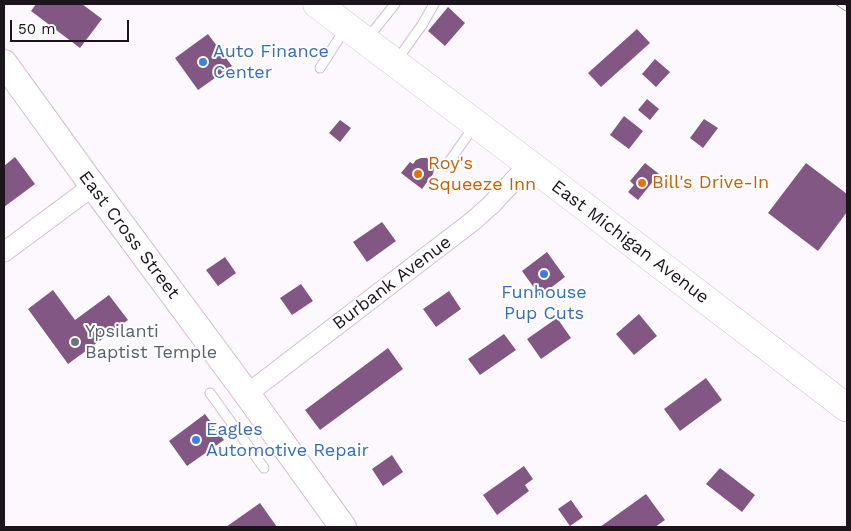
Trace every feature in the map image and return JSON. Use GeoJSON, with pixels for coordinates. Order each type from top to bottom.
{"type":"FeatureCollection","features":[{"type":"Feature","properties":{"kind":"main road","name":"East Michigan Avenue"},"geometry":{"type":"LineString","coordinates":[[316,4],[529,164],[847,408]]}},
{"type":"Feature","properties":{"kind":"street","name":"East Cross Street"},"geometry":{"type":"LineString","coordinates":[[4,63],[343,527]]}},
{"type":"Feature","properties":{"kind":"street","name":"Burbank Avenue"},"geometry":{"type":"LineString","coordinates":[[247,394],[473,221],[491,205],[529,164]]}},
{"type":"Feature","properties":{"kind":"street"},"geometry":{"type":"LineString","coordinates":[[4,252],[93,186]]}},
{"type":"Feature","properties":{"kind":"lane"},"geometry":{"type":"LineString","coordinates":[[320,68],[356,34],[395,4]]}},
{"type":"Feature","properties":{"kind":"lane"},"geometry":{"type":"LineString","coordinates":[[395,63],[422,25],[434,4]]}},
{"type":"Feature","properties":{"kind":"lane"},"geometry":{"type":"LineString","coordinates":[[446,166],[476,124]]}},
{"type":"Feature","properties":{"kind":"lane"},"geometry":{"type":"LineString","coordinates":[[210,393],[264,468]]}},
{"type":"Feature","properties":{"kind":"building"},"geometry":{"type":"Polygon","coordinates":[[[36,4],[82,4],[102,19],[80,48],[31,11],[36,4]]]}},
{"type":"Feature","properties":{"kind":"building"},"geometry":{"type":"Polygon","coordinates":[[[448,7],[465,23],[445,46],[428,31],[448,7]]]}},
{"type":"Feature","properties":{"kind":"building"},"geometry":{"type":"Polygon","coordinates":[[[637,29],[650,43],[601,87],[588,73],[637,29]]]}},
{"type":"Feature","properties":{"kind":"building","name":"Auto Finance Center"},"geometry":{"type":"Polygon","coordinates":[[[208,34],[232,66],[198,90],[175,58],[208,34]]]}},
{"type":"Feature","properties":{"kind":"building"},"geometry":{"type":"Polygon","coordinates":[[[655,59],[670,72],[656,87],[642,74],[655,59]]]}},
{"type":"Feature","properties":{"kind":"building"},"geometry":{"type":"Polygon","coordinates":[[[647,99],[659,109],[650,120],[638,110],[647,99]]]}},
{"type":"Feature","properties":{"kind":"building"},"geometry":{"type":"Polygon","coordinates":[[[624,116],[643,131],[629,149],[610,135],[624,116]]]}},
{"type":"Feature","properties":{"kind":"building"},"geometry":{"type":"Polygon","coordinates":[[[704,119],[718,128],[703,148],[690,138],[704,119]]]}},
{"type":"Feature","properties":{"kind":"building"},"geometry":{"type":"Polygon","coordinates":[[[340,120],[351,128],[340,142],[329,133],[340,120]]]}},
{"type":"Feature","properties":{"kind":"building"},"geometry":{"type":"Polygon","coordinates":[[[15,157],[35,184],[4,207],[4,166],[15,157]]]}},
{"type":"Feature","properties":{"kind":"building","name":"Roy's Squeeze Inn"},"geometry":{"type":"Polygon","coordinates":[[[421,158],[427,158],[433,164],[434,169],[433,174],[422,189],[401,173],[410,162],[413,164],[421,158]]]}},
{"type":"Feature","properties":{"kind":"building","name":"Bill's Drive-In"},"geometry":{"type":"Polygon","coordinates":[[[645,163],[659,174],[638,200],[628,192],[634,185],[630,181],[645,163]]]}},
{"type":"Feature","properties":{"kind":"building"},"geometry":{"type":"Polygon","coordinates":[[[806,163],[847,194],[847,212],[818,251],[768,213],[806,163]]]}},
{"type":"Feature","properties":{"kind":"building"},"geometry":{"type":"Polygon","coordinates":[[[382,222],[396,241],[367,262],[353,242],[382,222]]]}},
{"type":"Feature","properties":{"kind":"building","name":"Funhouse Pup Cuts"},"geometry":{"type":"Polygon","coordinates":[[[547,252],[565,277],[540,296],[522,271],[547,252]]]}},
{"type":"Feature","properties":{"kind":"building"},"geometry":{"type":"Polygon","coordinates":[[[225,257],[236,273],[218,286],[206,270],[225,257]]]}},
{"type":"Feature","properties":{"kind":"building"},"geometry":{"type":"Polygon","coordinates":[[[301,284],[313,301],[292,315],[280,298],[301,284]]]}},
{"type":"Feature","properties":{"kind":"building","name":"Ypsilanti Baptist Temple"},"geometry":{"type":"Polygon","coordinates":[[[53,290],[75,320],[109,295],[128,320],[68,364],[28,309],[53,290]]]}},
{"type":"Feature","properties":{"kind":"building"},"geometry":{"type":"Polygon","coordinates":[[[449,291],[461,309],[436,327],[423,309],[449,291]]]}},
{"type":"Feature","properties":{"kind":"building"},"geometry":{"type":"Polygon","coordinates":[[[639,314],[657,336],[634,355],[616,334],[639,314]]]}},
{"type":"Feature","properties":{"kind":"building"},"geometry":{"type":"Polygon","coordinates":[[[557,318],[571,338],[541,359],[527,339],[557,318]]]}},
{"type":"Feature","properties":{"kind":"building"},"geometry":{"type":"Polygon","coordinates":[[[504,334],[516,350],[480,375],[468,359],[504,334]]]}},
{"type":"Feature","properties":{"kind":"building"},"geometry":{"type":"Polygon","coordinates":[[[388,348],[403,369],[320,430],[305,410],[388,348]]]}},
{"type":"Feature","properties":{"kind":"building"},"geometry":{"type":"Polygon","coordinates":[[[706,378],[722,400],[680,431],[664,409],[706,378]]]}},
{"type":"Feature","properties":{"kind":"building","name":"Eagles Automotive Repair"},"geometry":{"type":"Polygon","coordinates":[[[205,414],[224,440],[187,466],[169,441],[205,414]]]}},
{"type":"Feature","properties":{"kind":"building"},"geometry":{"type":"Polygon","coordinates":[[[392,455],[403,472],[383,486],[372,469],[392,455]]]}},
{"type":"Feature","properties":{"kind":"building"},"geometry":{"type":"Polygon","coordinates":[[[524,466],[533,479],[525,485],[529,491],[497,515],[483,495],[524,466]]]}},
{"type":"Feature","properties":{"kind":"building"},"geometry":{"type":"Polygon","coordinates":[[[720,468],[755,495],[742,512],[706,484],[720,468]]]}},
{"type":"Feature","properties":{"kind":"building"},"geometry":{"type":"Polygon","coordinates":[[[646,494],[665,520],[655,527],[600,527],[646,494]]]}},
{"type":"Feature","properties":{"kind":"building"},"geometry":{"type":"Polygon","coordinates":[[[571,500],[583,517],[570,526],[558,509],[571,500]]]}},
{"type":"Feature","properties":{"kind":"building"},"geometry":{"type":"Polygon","coordinates":[[[260,503],[277,527],[226,527],[260,503]]]}},
{"type":"Feature","properties":{"kind":"railway"},"geometry":{"type":"LineString","coordinates":[[839,4],[847,9]]}},
{"type":"Feature","properties":{"kind":"place","name":"Auto Finance Center"},"geometry":{"type":"Point","coordinates":[203,62]}},
{"type":"Feature","properties":{"kind":"place","name":"Roy's Squeeze Inn"},"geometry":{"type":"Point","coordinates":[418,174]}},
{"type":"Feature","properties":{"kind":"place","name":"Bill's Drive-In"},"geometry":{"type":"Point","coordinates":[642,183]}},
{"type":"Feature","properties":{"kind":"place","name":"Funhouse Pup Cuts"},"geometry":{"type":"Point","coordinates":[544,274]}},
{"type":"Feature","properties":{"kind":"place","name":"Ypsilanti Baptist Temple"},"geometry":{"type":"Point","coordinates":[75,342]}},
{"type":"Feature","properties":{"kind":"place","name":"Eagles Automotive Repair"},"geometry":{"type":"Point","coordinates":[196,440]}}]}
